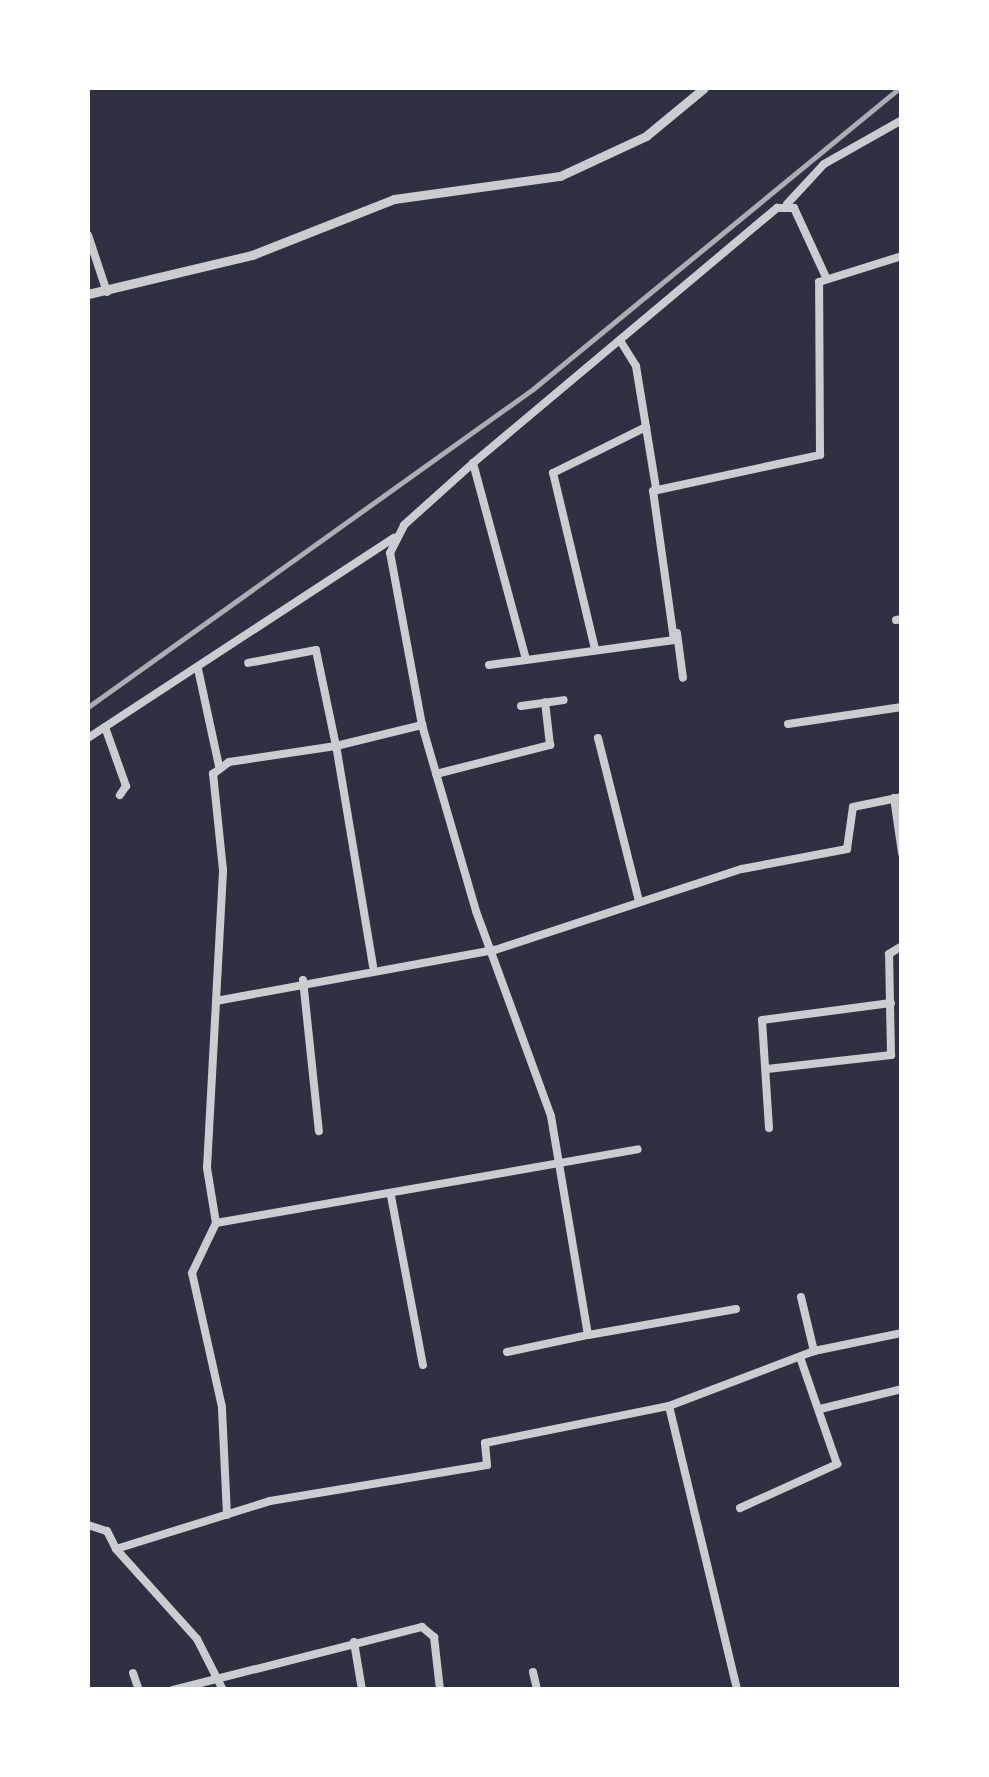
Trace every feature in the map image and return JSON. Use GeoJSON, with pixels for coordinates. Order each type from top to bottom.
{"type":"FeatureCollection","features":[{"type":"Feature","properties":{"kind":"street"},"geometry":{"type":"LineString","coordinates":[[88,294],[252,255],[394,198],[560,176],[615,155],[704,88]]}},
{"type":"Feature","properties":{"kind":"street"},"geometry":{"type":"LineString","coordinates":[[88,738],[397,536],[473,464],[787,204],[824,164],[902,120]]}},
{"type":"Feature","properties":{"kind":"street"},"geometry":{"type":"LineString","coordinates":[[787,204],[825,275]]}},
{"type":"Feature","properties":{"kind":"street"},"geometry":{"type":"LineString","coordinates":[[88,235],[107,292]]}},
{"type":"Feature","properties":{"kind":"street"},"geometry":{"type":"LineString","coordinates":[[825,275],[902,256]]}},
{"type":"Feature","properties":{"kind":"street"},"geometry":{"type":"LineString","coordinates":[[656,488],[820,455],[817,292],[825,275]]}},
{"type":"Feature","properties":{"kind":"street"},"geometry":{"type":"LineString","coordinates":[[621,342],[636,366],[683,678]]}},
{"type":"Feature","properties":{"kind":"street"},"geometry":{"type":"LineString","coordinates":[[594,649],[553,473],[646,427]]}},
{"type":"Feature","properties":{"kind":"street"},"geometry":{"type":"LineString","coordinates":[[473,464],[526,660]]}},
{"type":"Feature","properties":{"kind":"street"},"geometry":{"type":"LineString","coordinates":[[397,536],[393,578],[422,725],[494,950],[529,1041],[558,1164],[588,1335]]}},
{"type":"Feature","properties":{"kind":"street"},"geometry":{"type":"LineString","coordinates":[[489,665],[668,642],[677,632]]}},
{"type":"Feature","properties":{"kind":"street"},"geometry":{"type":"LineString","coordinates":[[248,663],[316,650],[373,966]]}},
{"type":"Feature","properties":{"kind":"street"},"geometry":{"type":"LineString","coordinates":[[198,668],[220,766],[210,791],[222,870],[207,1168],[216,1223],[192,1273],[222,1407],[227,1515]]}},
{"type":"Feature","properties":{"kind":"street"},"geometry":{"type":"LineString","coordinates":[[521,706],[564,700]]}},
{"type":"Feature","properties":{"kind":"street"},"geometry":{"type":"LineString","coordinates":[[436,774],[550,745],[544,702]]}},
{"type":"Feature","properties":{"kind":"street"},"geometry":{"type":"LineString","coordinates":[[788,724],[902,707]]}},
{"type":"Feature","properties":{"kind":"street"},"geometry":{"type":"LineString","coordinates":[[220,766],[336,746],[422,725]]}},
{"type":"Feature","properties":{"kind":"street"},"geometry":{"type":"LineString","coordinates":[[105,727],[126,786],[120,795]]}},
{"type":"Feature","properties":{"kind":"street"},"geometry":{"type":"LineString","coordinates":[[598,738],[640,901]]}},
{"type":"Feature","properties":{"kind":"street"},"geometry":{"type":"LineString","coordinates":[[216,1001],[373,966],[494,950],[640,901],[847,849],[853,807],[898,798],[902,853]]}},
{"type":"Feature","properties":{"kind":"street"},"geometry":{"type":"LineString","coordinates":[[766,1069],[891,1055],[889,954],[902,946]]}},
{"type":"Feature","properties":{"kind":"street"},"geometry":{"type":"LineString","coordinates":[[303,980],[319,1130]]}},
{"type":"Feature","properties":{"kind":"street"},"geometry":{"type":"LineString","coordinates":[[769,1128],[766,1016],[891,1003]]}},
{"type":"Feature","properties":{"kind":"street"},"geometry":{"type":"LineString","coordinates":[[216,1223],[391,1196],[638,1149]]}},
{"type":"Feature","properties":{"kind":"street"},"geometry":{"type":"LineString","coordinates":[[391,1196],[423,1365]]}},
{"type":"Feature","properties":{"kind":"street"},"geometry":{"type":"LineString","coordinates":[[801,1297],[814,1351]]}},
{"type":"Feature","properties":{"kind":"street"},"geometry":{"type":"LineString","coordinates":[[507,1352],[736,1309]]}},
{"type":"Feature","properties":{"kind":"street"},"geometry":{"type":"LineString","coordinates":[[116,1549],[227,1515],[487,1464],[485,1444],[669,1406],[814,1351],[902,1332]]}},
{"type":"Feature","properties":{"kind":"street"},"geometry":{"type":"LineString","coordinates":[[740,1508],[837,1464],[800,1357]]}},
{"type":"Feature","properties":{"kind":"street"},"geometry":{"type":"LineString","coordinates":[[820,1409],[902,1389]]}},
{"type":"Feature","properties":{"kind":"street"},"geometry":{"type":"LineString","coordinates":[[669,1406],[736,1690]]}},
{"type":"Feature","properties":{"kind":"street"},"geometry":{"type":"LineString","coordinates":[[88,1526],[107,1531],[116,1549],[162,1595],[216,1674],[222,1690]]}},
{"type":"Feature","properties":{"kind":"street"},"geometry":{"type":"LineString","coordinates":[[174,1690],[216,1674],[354,1642],[428,1630],[440,1690]]}},
{"type":"Feature","properties":{"kind":"street"},"geometry":{"type":"LineString","coordinates":[[354,1642],[362,1690]]}},
{"type":"Feature","properties":{"kind":"street"},"geometry":{"type":"LineString","coordinates":[[534,1672],[536,1690]]}},
{"type":"Feature","properties":{"kind":"street"},"geometry":{"type":"LineString","coordinates":[[133,1673],[139,1690]]}},
{"type":"Feature","properties":{"kind":"railway"},"geometry":{"type":"LineString","coordinates":[[88,707],[533,389],[899,88]]}}]}
